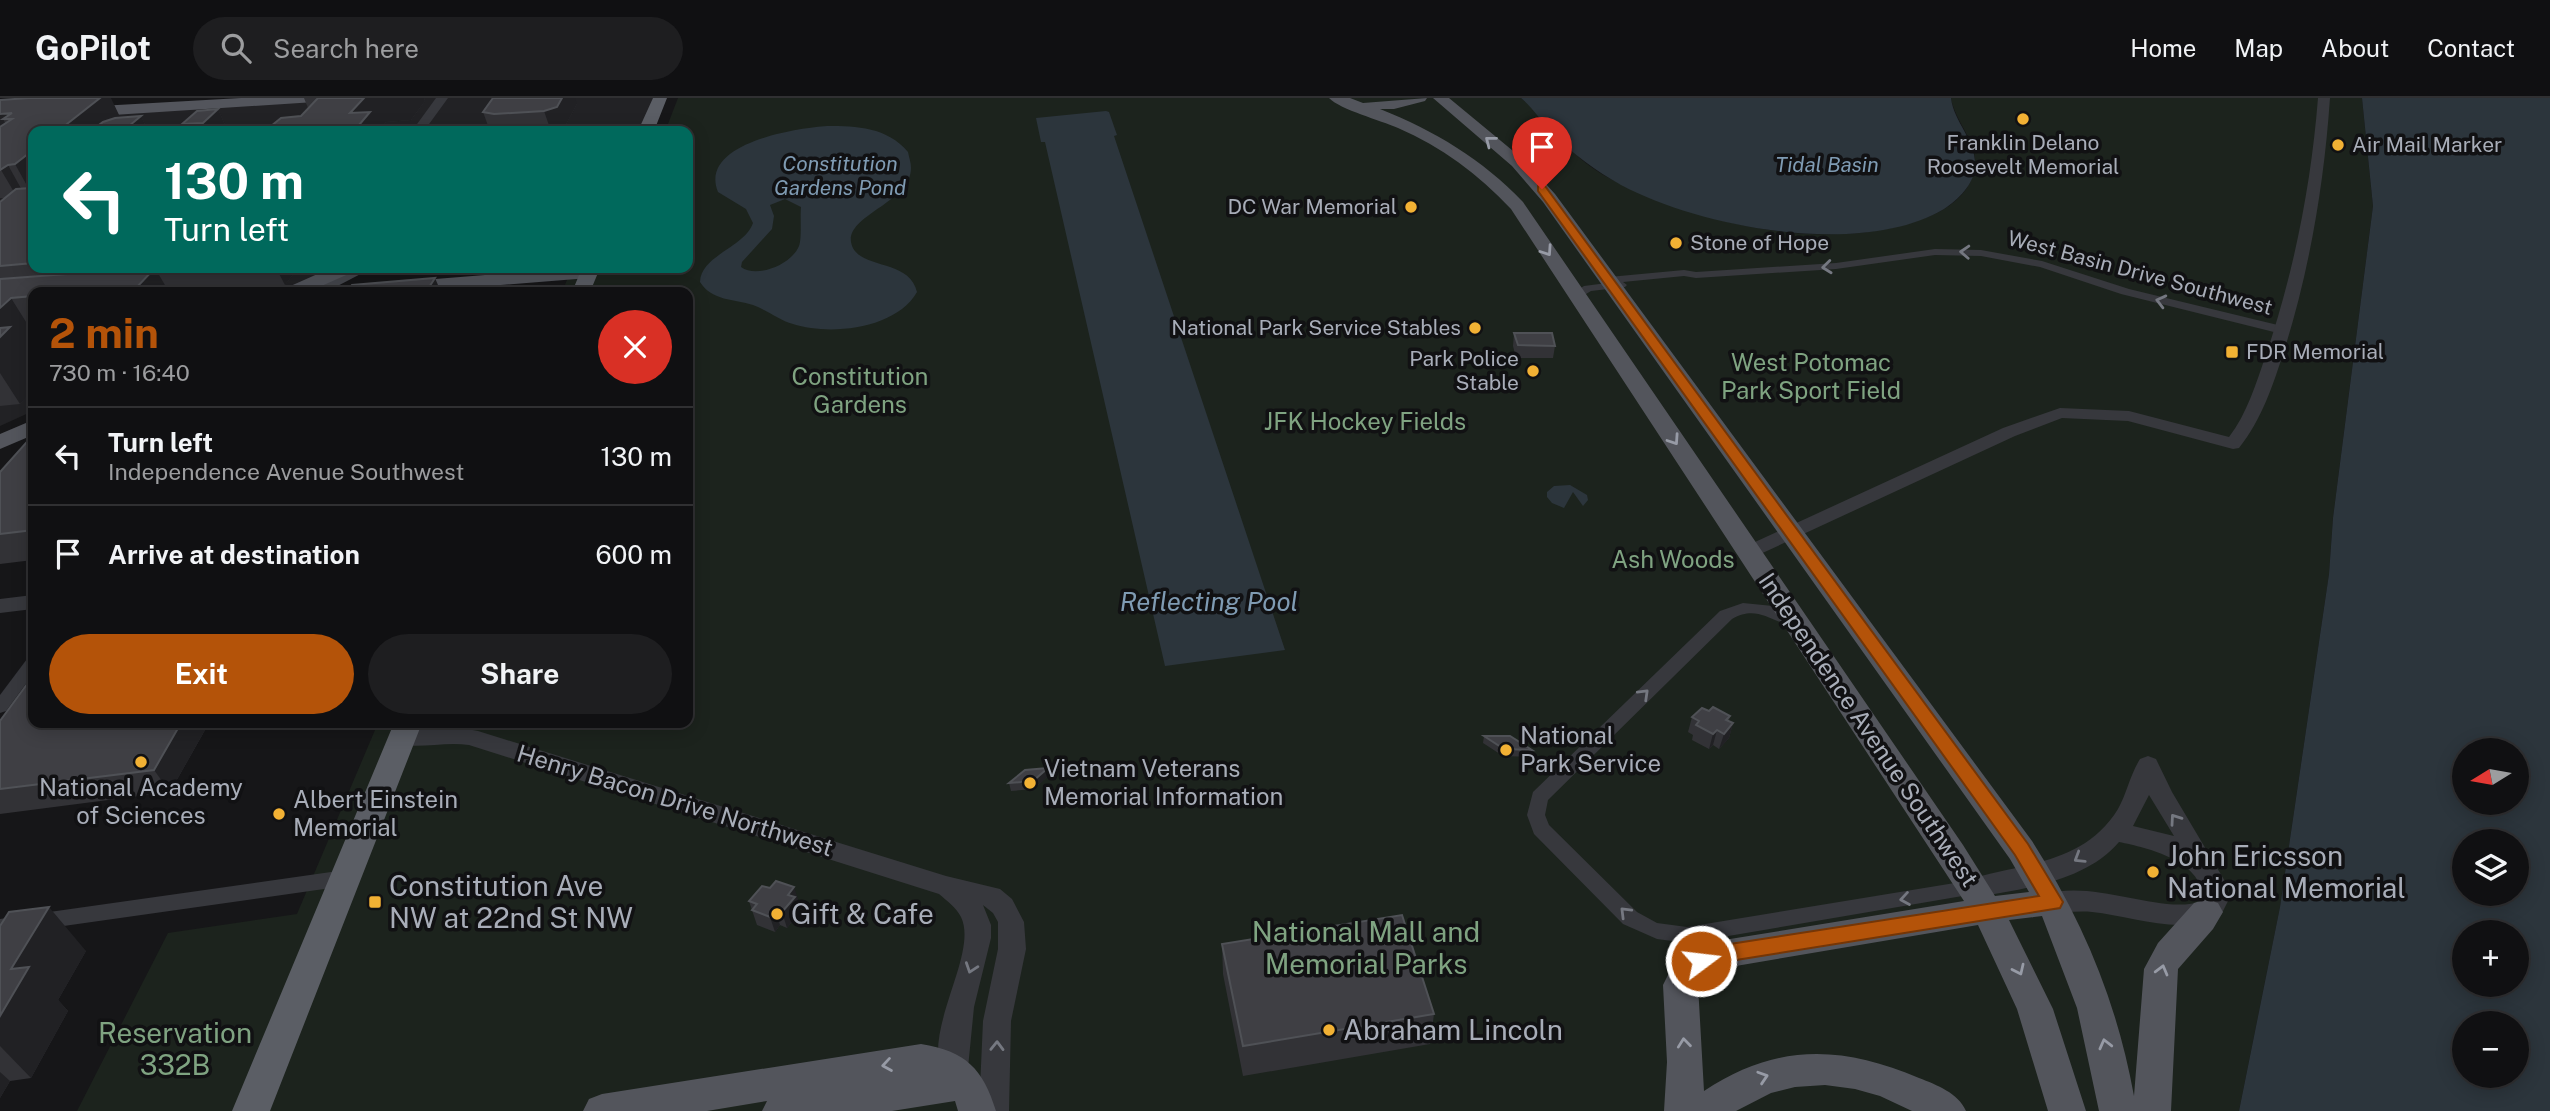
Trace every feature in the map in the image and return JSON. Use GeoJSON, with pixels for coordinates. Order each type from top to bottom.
{"type":"FeatureCollection","features":[{"type":"Feature","properties":{"kind":"highway"},"geometry":{"type":"LineString","coordinates":[[646,126],[660,98]]}},
{"type":"Feature","properties":{"kind":"highway"},"geometry":{"type":"LineString","coordinates":[[251,1111],[405,730]]}},
{"type":"Feature","properties":{"kind":"main road"},"geometry":{"type":"LineString","coordinates":[[1340,99],[1387,105],[1420,98]]}},
{"type":"Feature","properties":{"kind":"main road","name":"Independence Avenue Southwest"},"geometry":{"type":"LineString","coordinates":[[1440,98],[1535,180],[1792,533],[2045,889]]}},
{"type":"Feature","properties":{"kind":"main road","name":"Independence Avenue Southwest"},"geometry":{"type":"LineString","coordinates":[[1340,99],[1412,128],[1476,165],[1503,189],[1517,206],[1980,899],[2006,943],[2032,1000],[2055,1064],[2067,1111]]}},
{"type":"Feature","properties":{"kind":"main road"},"geometry":{"type":"LineString","coordinates":[[72,113],[150,108],[312,105]]}},
{"type":"Feature","properties":{"kind":"main road"},"geometry":{"type":"LineString","coordinates":[[135,121],[150,108]]}},
{"type":"Feature","properties":{"kind":"main road"},"geometry":{"type":"LineString","coordinates":[[311,287],[337,273]]}},
{"type":"Feature","properties":{"kind":"main road"},"geometry":{"type":"LineString","coordinates":[[313,287],[351,273]]}},
{"type":"Feature","properties":{"kind":"main road"},"geometry":{"type":"LineString","coordinates":[[403,287],[557,273]]}},
{"type":"Feature","properties":{"kind":"main road"},"geometry":{"type":"LineString","coordinates":[[0,426],[28,413]]}},
{"type":"Feature","properties":{"kind":"main road"},"geometry":{"type":"LineString","coordinates":[[0,442],[28,429]]}},
{"type":"Feature","properties":{"kind":"main road"},"geometry":{"type":"LineString","coordinates":[[1683,1111],[1685,1044],[1677,1000],[1694,948],[1730,953],[1980,899],[2045,889],[2094,1002],[2108,1054],[2118,1111]]}},
{"type":"Feature","properties":{"kind":"main road"},"geometry":{"type":"LineString","coordinates":[[2152,1111],[2161,969],[2170,951],[2195,929],[2206,912]]}},
{"type":"Feature","properties":{"kind":"main road"},"geometry":{"type":"LineString","coordinates":[[602,1111],[913,1061],[935,1062],[966,1088]]}},
{"type":"Feature","properties":{"kind":"main road"},"geometry":{"type":"LineString","coordinates":[[1705,1111],[1730,1092],[1758,1078],[1786,1071],[1816,1069],[1848,1072],[1882,1080],[1915,1093],[1947,1111]]}},
{"type":"Feature","properties":{"kind":"main road"},"geometry":{"type":"LineString","coordinates":[[781,1111],[966,1088]]}},
{"type":"Feature","properties":{"kind":"street"},"geometry":{"type":"LineString","coordinates":[[312,105],[322,98]]}},
{"type":"Feature","properties":{"kind":"street"},"geometry":{"type":"LineString","coordinates":[[422,126],[442,98]]}},
{"type":"Feature","properties":{"kind":"street"},"geometry":{"type":"LineString","coordinates":[[1749,552],[2009,432],[2060,413],[2129,416],[2233,444],[2245,430],[2250,418],[2298,272],[2321,153],[2324,98]]}},
{"type":"Feature","properties":{"kind":"street","name":"West Basin Drive Southwest"},"geometry":{"type":"LineString","coordinates":[[1580,298],[1580,293],[1588,288],[1611,283],[1836,266],[1935,252],[1981,253],[2042,264],[2125,292],[2281,330]]}},
{"type":"Feature","properties":{"kind":"street"},"geometry":{"type":"LineString","coordinates":[[0,593],[28,590]]}},
{"type":"Feature","properties":{"kind":"street"},"geometry":{"type":"LineString","coordinates":[[0,606],[28,603]]}},
{"type":"Feature","properties":{"kind":"street"},"geometry":{"type":"LineString","coordinates":[[1694,948],[1638,923],[1556,846],[1537,822],[1536,802],[1542,793],[1726,615],[1740,607],[1754,606],[1798,624]]}},
{"type":"Feature","properties":{"kind":"street"},"geometry":{"type":"LineString","coordinates":[[0,708],[28,670]]}},
{"type":"Feature","properties":{"kind":"street","name":"Henry Bacon Drive Northwest"},"geometry":{"type":"LineString","coordinates":[[405,730],[470,737],[946,886],[991,896],[1003,906],[1011,922],[1012,949],[1000,993],[994,1111]]}},
{"type":"Feature","properties":{"kind":"street"},"geometry":{"type":"LineString","coordinates":[[2148,765],[2160,795],[2207,870],[2216,894],[2213,907],[2206,912],[2176,914],[2098,902],[2045,889],[2060,869],[2115,832],[2129,811],[2148,765]]}},
{"type":"Feature","properties":{"kind":"street"},"geometry":{"type":"LineString","coordinates":[[2115,832],[2161,841],[2182,851],[2207,870]]}},
{"type":"Feature","properties":{"kind":"street"},"geometry":{"type":"LineString","coordinates":[[0,927],[345,878]]}},
{"type":"Feature","properties":{"kind":"street"},"geometry":{"type":"LineString","coordinates":[[946,886],[967,904],[976,917],[979,934],[959,1011],[966,1088]]}},
{"type":"Feature","properties":{"kind":"shaded area"},"geometry":{"type":"Polygon","coordinates":[[[315,98],[660,98],[649,126],[28,126],[28,273],[317,273],[305,287],[28,287],[28,413],[0,426],[0,117],[315,98]]]}},
{"type":"Feature","properties":{"kind":"green space"},"geometry":{"type":"Polygon","coordinates":[[[678,98],[1521,98],[1593,169],[1642,194],[1721,220],[1763,229],[1805,234],[1847,234],[1887,229],[1925,218],[1950,205],[1969,185],[1975,158],[1951,98],[2362,98],[2373,206],[2333,518],[2329,574],[2280,907],[2239,1111],[77,1111],[168,933],[297,914],[376,728],[693,728],[693,287],[564,287],[570,273],[693,273],[693,126],[667,126],[678,98]]]}},
{"type":"Feature","properties":{"kind":"water","name":"Tidal Basin"},"geometry":{"type":"Polygon","coordinates":[[[1521,98],[1951,98],[1956,116],[1973,149],[1975,167],[1968,185],[1955,201],[1944,209],[1910,224],[1870,232],[1782,232],[1694,214],[1621,185],[1569,148],[1521,98]]]}},
{"type":"Feature","properties":{"kind":"water"},"geometry":{"type":"Polygon","coordinates":[[[2362,98],[2550,98],[2550,1111],[2239,1111],[2280,907],[2329,574],[2333,518],[2373,206],[2362,98]]]}},
{"type":"Feature","properties":{"kind":"water","name":"Reflecting Pool"},"geometry":{"type":"Polygon","coordinates":[[[1109,112],[1117,135],[1114,136],[1285,650],[1165,666],[1045,142],[1041,142],[1036,118],[1109,112]]]}},
{"type":"Feature","properties":{"kind":"water","name":"Constitution Gardens Pond"},"geometry":{"type":"Polygon","coordinates":[[[827,126],[860,128],[891,137],[908,152],[911,168],[908,180],[901,190],[859,224],[852,232],[851,242],[862,257],[904,274],[912,281],[917,292],[894,314],[878,322],[843,329],[808,328],[788,322],[753,305],[717,296],[700,282],[707,265],[741,239],[753,223],[746,209],[718,192],[716,175],[722,161],[754,141],[794,130],[827,126]],[[785,199],[770,205],[774,216],[772,229],[742,262],[741,267],[756,271],[773,268],[795,253],[800,242],[801,207],[785,199]]]}},
{"type":"Feature","properties":{"kind":"water"},"geometry":{"type":"Polygon","coordinates":[[[1570,485],[1587,495],[1588,500],[1583,506],[1573,492],[1564,508],[1552,503],[1547,497],[1547,492],[1554,486],[1570,485]]]}},
{"type":"Feature","properties":{"kind":"building"},"geometry":{"type":"Polygon","coordinates":[[[100,98],[64,126],[28,126],[28,154],[15,164],[0,170],[0,127],[12,119],[3,119],[12,113],[0,114],[0,100],[100,98]]]}},
{"type":"Feature","properties":{"kind":"building"},"geometry":{"type":"Polygon","coordinates":[[[318,98],[364,98],[350,113],[370,112],[358,126],[271,126],[281,118],[301,116],[318,98]]]}},
{"type":"Feature","properties":{"kind":"building"},"geometry":{"type":"Polygon","coordinates":[[[493,98],[562,98],[557,107],[544,111],[494,114],[483,112],[493,98]]]}},
{"type":"Feature","properties":{"kind":"building"},"geometry":{"type":"Polygon","coordinates":[[[218,109],[203,123],[182,124],[197,111],[218,109]]]}},
{"type":"Feature","properties":{"kind":"building"},"geometry":{"type":"Polygon","coordinates":[[[141,116],[129,126],[98,126],[115,118],[141,116]]]}},
{"type":"Feature","properties":{"kind":"building"},"geometry":{"type":"Polygon","coordinates":[[[28,188],[28,263],[0,266],[0,202],[16,189],[28,188]]]}},
{"type":"Feature","properties":{"kind":"building"},"geometry":{"type":"Polygon","coordinates":[[[85,273],[150,273],[137,287],[28,287],[28,296],[11,298],[0,308],[0,279],[85,273]]]}},
{"type":"Feature","properties":{"kind":"building"},"geometry":{"type":"Polygon","coordinates":[[[435,278],[429,287],[350,287],[435,278]]]}},
{"type":"Feature","properties":{"kind":"building"},"geometry":{"type":"Polygon","coordinates":[[[10,327],[0,337],[0,328],[10,327]]]}},
{"type":"Feature","properties":{"kind":"building"},"geometry":{"type":"Polygon","coordinates":[[[1514,333],[1552,333],[1555,346],[1518,345],[1514,333]]]}},
{"type":"Feature","properties":{"kind":"building"},"geometry":{"type":"Polygon","coordinates":[[[28,441],[28,531],[0,534],[0,472],[28,441]]]}},
{"type":"Feature","properties":{"kind":"building"},"geometry":{"type":"Polygon","coordinates":[[[28,683],[28,728],[178,728],[154,770],[0,789],[0,721],[28,683]]]}},
{"type":"Feature","properties":{"kind":"building"},"geometry":{"type":"Polygon","coordinates":[[[1713,707],[1730,716],[1726,720],[1733,723],[1724,734],[1717,730],[1713,734],[1696,725],[1699,721],[1692,717],[1702,708],[1709,711],[1713,707]]]}},
{"type":"Feature","properties":{"kind":"building"},"geometry":{"type":"Polygon","coordinates":[[[1484,736],[1510,736],[1532,750],[1504,749],[1484,736]]]}},
{"type":"Feature","properties":{"kind":"building"},"geometry":{"type":"Polygon","coordinates":[[[1048,768],[1033,781],[1009,783],[1025,770],[1048,768]]]}},
{"type":"Feature","properties":{"kind":"building"},"geometry":{"type":"Polygon","coordinates":[[[776,881],[794,887],[788,895],[795,897],[782,912],[775,910],[770,917],[752,910],[757,904],[749,901],[762,886],[770,888],[776,881]]]}},
{"type":"Feature","properties":{"kind":"building"},"geometry":{"type":"Polygon","coordinates":[[[49,907],[11,969],[29,967],[0,1016],[0,926],[9,912],[49,907]]]}},
{"type":"Feature","properties":{"kind":"building"},"geometry":{"type":"Polygon","coordinates":[[[1402,915],[1434,1014],[1243,1046],[1222,944],[1402,915]]]}},
{"type":"Feature","properties":{"kind":"place","name":"Franklin Delano Roosevelt Memorial"},"geometry":{"type":"Point","coordinates":[2023,119]}},
{"type":"Feature","properties":{"kind":"place","name":"Air Mail Marker"},"geometry":{"type":"Point","coordinates":[2338,145]}},
{"type":"Feature","properties":{"kind":"place","name":"DC War Memorial"},"geometry":{"type":"Point","coordinates":[1411,207]}},
{"type":"Feature","properties":{"kind":"place","name":"Stone of Hope"},"geometry":{"type":"Point","coordinates":[1676,243]}},
{"type":"Feature","properties":{"kind":"place","name":"National Park Service Stables"},"geometry":{"type":"Point","coordinates":[1475,328]}},
{"type":"Feature","properties":{"kind":"place","name":"FDR Memorial"},"geometry":{"type":"Point","coordinates":[2232,352]}},
{"type":"Feature","properties":{"kind":"place","name":"Park Police Stable"},"geometry":{"type":"Point","coordinates":[1533,371]}},
{"type":"Feature","properties":{"kind":"place","name":"National Park Service"},"geometry":{"type":"Point","coordinates":[1506,750]}},
{"type":"Feature","properties":{"kind":"place","name":"National Academy of Sciences"},"geometry":{"type":"Point","coordinates":[141,762]}},
{"type":"Feature","properties":{"kind":"place","name":"Vietnam Veterans Memorial Information"},"geometry":{"type":"Point","coordinates":[1030,783]}},
{"type":"Feature","properties":{"kind":"place","name":"Albert Einstein Memorial"},"geometry":{"type":"Point","coordinates":[279,814]}},
{"type":"Feature","properties":{"kind":"place","name":"John Ericsson National Memorial"},"geometry":{"type":"Point","coordinates":[2153,872]}},
{"type":"Feature","properties":{"kind":"place","name":"Constitution Ave NW at 22nd St NW"},"geometry":{"type":"Point","coordinates":[375,902]}},
{"type":"Feature","properties":{"kind":"place","name":"Gift & Cafe"},"geometry":{"type":"Point","coordinates":[777,914]}},
{"type":"Feature","properties":{"kind":"place","name":"Abraham Lincoln"},"geometry":{"type":"Point","coordinates":[1329,1030]}},
{"type":"Feature","properties":{"kind":"route"},"geometry":{"type":"LineString","coordinates":[[1542,189],[2021,850],[2053,902],[1987,910],[1730,953],[1701,961]]}},
{"type":"Feature","properties":{"kind":"park label","name":"West Potomac Park Sport Field"},"geometry":{"type":"Point","coordinates":[1811,377]}},
{"type":"Feature","properties":{"kind":"park label","name":"Constitution Gardens"},"geometry":{"type":"Point","coordinates":[860,391]}},
{"type":"Feature","properties":{"kind":"park label","name":"JFK Hockey Fields"},"geometry":{"type":"Point","coordinates":[1365,422]}},
{"type":"Feature","properties":{"kind":"park label","name":"Ash Woods"},"geometry":{"type":"Point","coordinates":[1673,560]}},
{"type":"Feature","properties":{"kind":"park label","name":"National Mall and Memorial Parks"},"geometry":{"type":"Point","coordinates":[1366,948]}},
{"type":"Feature","properties":{"kind":"park label","name":"Reservation 332B"},"geometry":{"type":"Point","coordinates":[175,1049]}}]}
